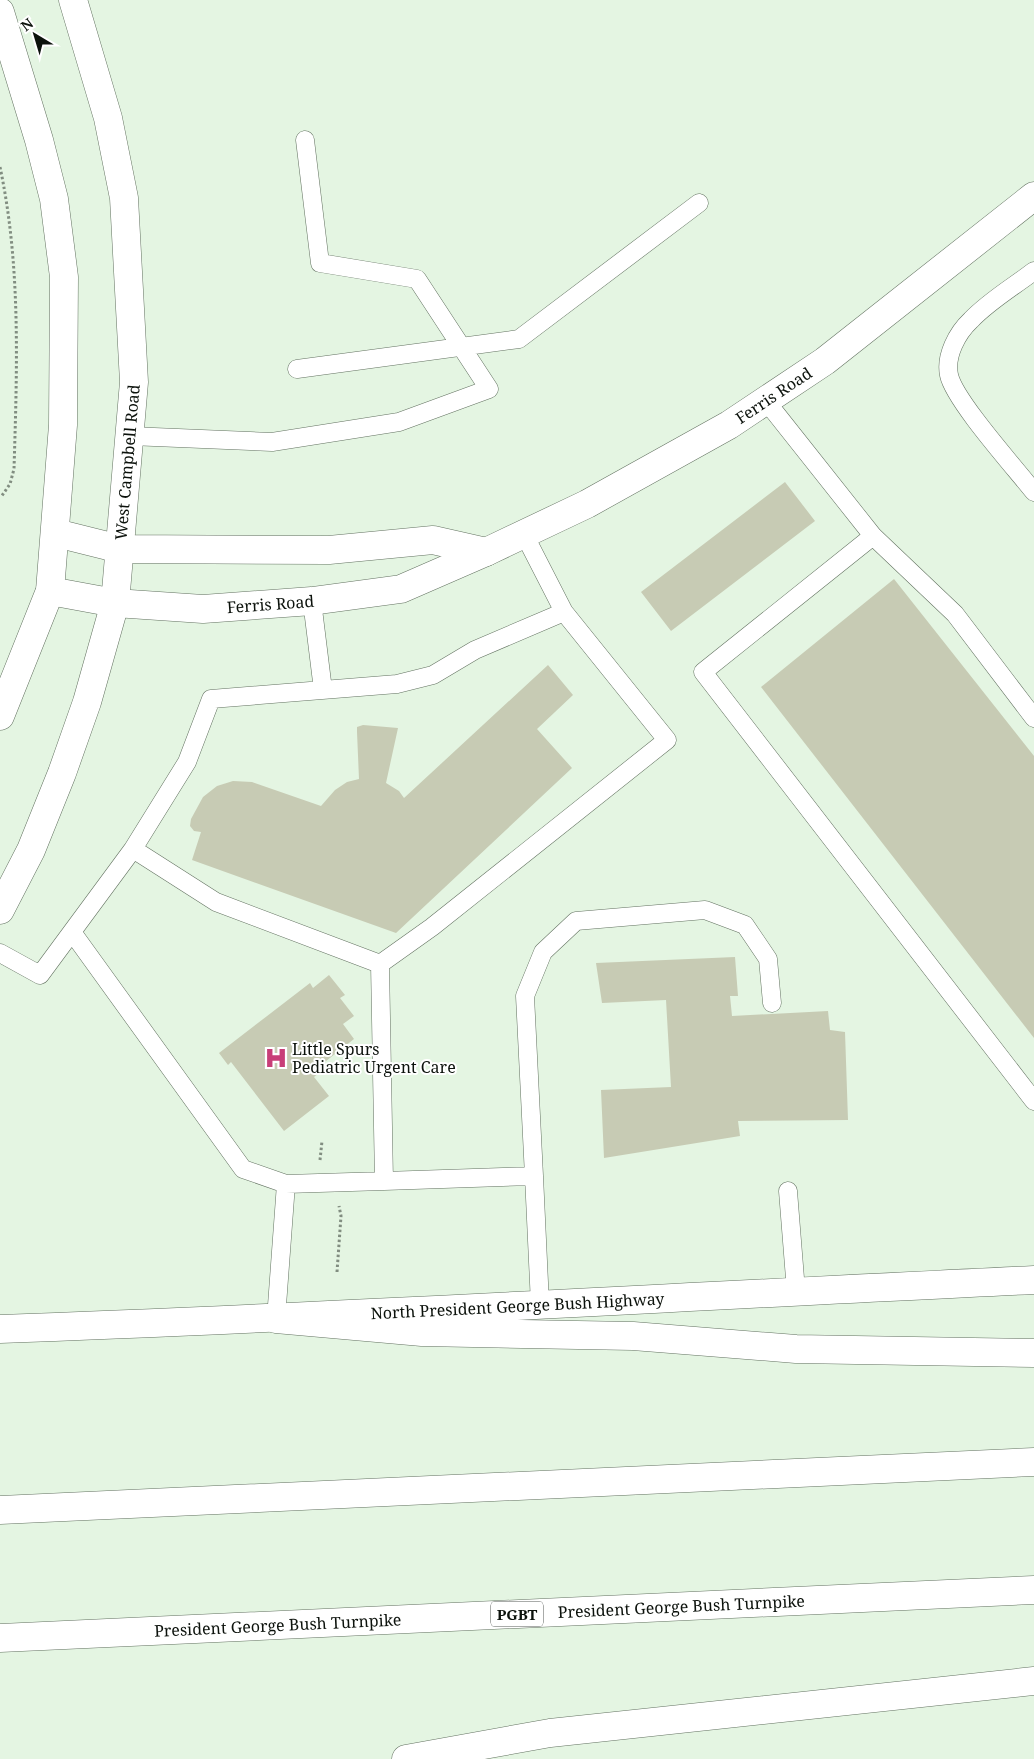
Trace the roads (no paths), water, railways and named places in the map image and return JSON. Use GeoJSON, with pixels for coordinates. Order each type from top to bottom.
{"type":"FeatureCollection","features":[{"type":"Feature","properties":{"kind":"main road","name":"West Campbell Road"},"geometry":{"type":"LineString","coordinates":[[0,910],[31,850],[62,772],[87,702],[115,603],[130,436],[134,382],[124,198],[108,118],[73,0]]}},
{"type":"Feature","properties":{"kind":"main road"},"geometry":{"type":"LineString","coordinates":[[0,12],[54,199],[64,277],[63,425],[50,591],[0,716]]}},
{"type":"Feature","properties":{"kind":"main road","name":"Ferris Road"},"geometry":{"type":"LineString","coordinates":[[50,591],[115,603],[203,609],[312,601],[401,589],[486,552],[587,504],[697,443],[766,401],[825,361],[1034,196]]}},
{"type":"Feature","properties":{"kind":"main road"},"geometry":{"type":"LineString","coordinates":[[56,533],[120,549],[329,550],[433,540],[486,552]]}},
{"type":"Feature","properties":{"kind":"main road","name":"North President George Bush Highway"},"geometry":{"type":"LineString","coordinates":[[0,1329],[276,1319],[1034,1280]]}},
{"type":"Feature","properties":{"kind":"main road"},"geometry":{"type":"LineString","coordinates":[[276,1319],[422,1332],[633,1336],[796,1349],[1034,1352]]}},
{"type":"Feature","properties":{"kind":"main road"},"geometry":{"type":"LineString","coordinates":[[0,1510],[1034,1462]]}},
{"type":"Feature","properties":{"kind":"main road","name":"President George Bush Turnpike"},"geometry":{"type":"LineString","coordinates":[[0,1638],[1034,1590]]}},
{"type":"Feature","properties":{"kind":"main road"},"geometry":{"type":"LineString","coordinates":[[406,1759],[550,1733],[1034,1681]]}},
{"type":"Feature","properties":{"kind":"lane"},"geometry":{"type":"LineString","coordinates":[[130,436],[272,442],[399,422],[489,389],[417,279],[320,263],[305,140]]}},
{"type":"Feature","properties":{"kind":"lane"},"geometry":{"type":"LineString","coordinates":[[297,369],[519,339],[699,203]]}},
{"type":"Feature","properties":{"kind":"lane"},"geometry":{"type":"LineString","coordinates":[[1034,270],[970,320],[956,338],[950,356],[949,375],[958,396],[1034,492]]}},
{"type":"Feature","properties":{"kind":"lane"},"geometry":{"type":"LineString","coordinates":[[766,401],[873,536],[955,614],[1034,718]]}},
{"type":"Feature","properties":{"kind":"lane"},"geometry":{"type":"LineString","coordinates":[[380,964],[432,927],[667,740],[564,612],[524,534]]}},
{"type":"Feature","properties":{"kind":"lane"},"geometry":{"type":"LineString","coordinates":[[873,536],[703,672],[1034,1101]]}},
{"type":"Feature","properties":{"kind":"lane"},"geometry":{"type":"LineString","coordinates":[[312,601],[323,690]]}},
{"type":"Feature","properties":{"kind":"lane"},"geometry":{"type":"LineString","coordinates":[[0,953],[40,975],[133,849],[186,762],[210,698],[397,684],[434,674],[475,650],[564,612]]}},
{"type":"Feature","properties":{"kind":"lane"},"geometry":{"type":"LineString","coordinates":[[133,849],[216,902],[380,964]]}},
{"type":"Feature","properties":{"kind":"lane"},"geometry":{"type":"LineString","coordinates":[[540,1304],[525,996],[543,952],[576,921],[705,910],[745,925],[768,959],[772,1003]]}},
{"type":"Feature","properties":{"kind":"lane"},"geometry":{"type":"LineString","coordinates":[[72,932],[243,1169],[286,1184],[534,1176]]}},
{"type":"Feature","properties":{"kind":"lane"},"geometry":{"type":"LineString","coordinates":[[380,964],[384,1181]]}},
{"type":"Feature","properties":{"kind":"lane"},"geometry":{"type":"LineString","coordinates":[[276,1319],[286,1184]]}},
{"type":"Feature","properties":{"kind":"lane"},"geometry":{"type":"LineString","coordinates":[[788,1191],[796,1291]]}},
{"type":"Feature","properties":{"kind":"place","name":"Little Spurs Pediatric Urgent Care"},"geometry":{"type":"Point","coordinates":[276,1058]}}]}
